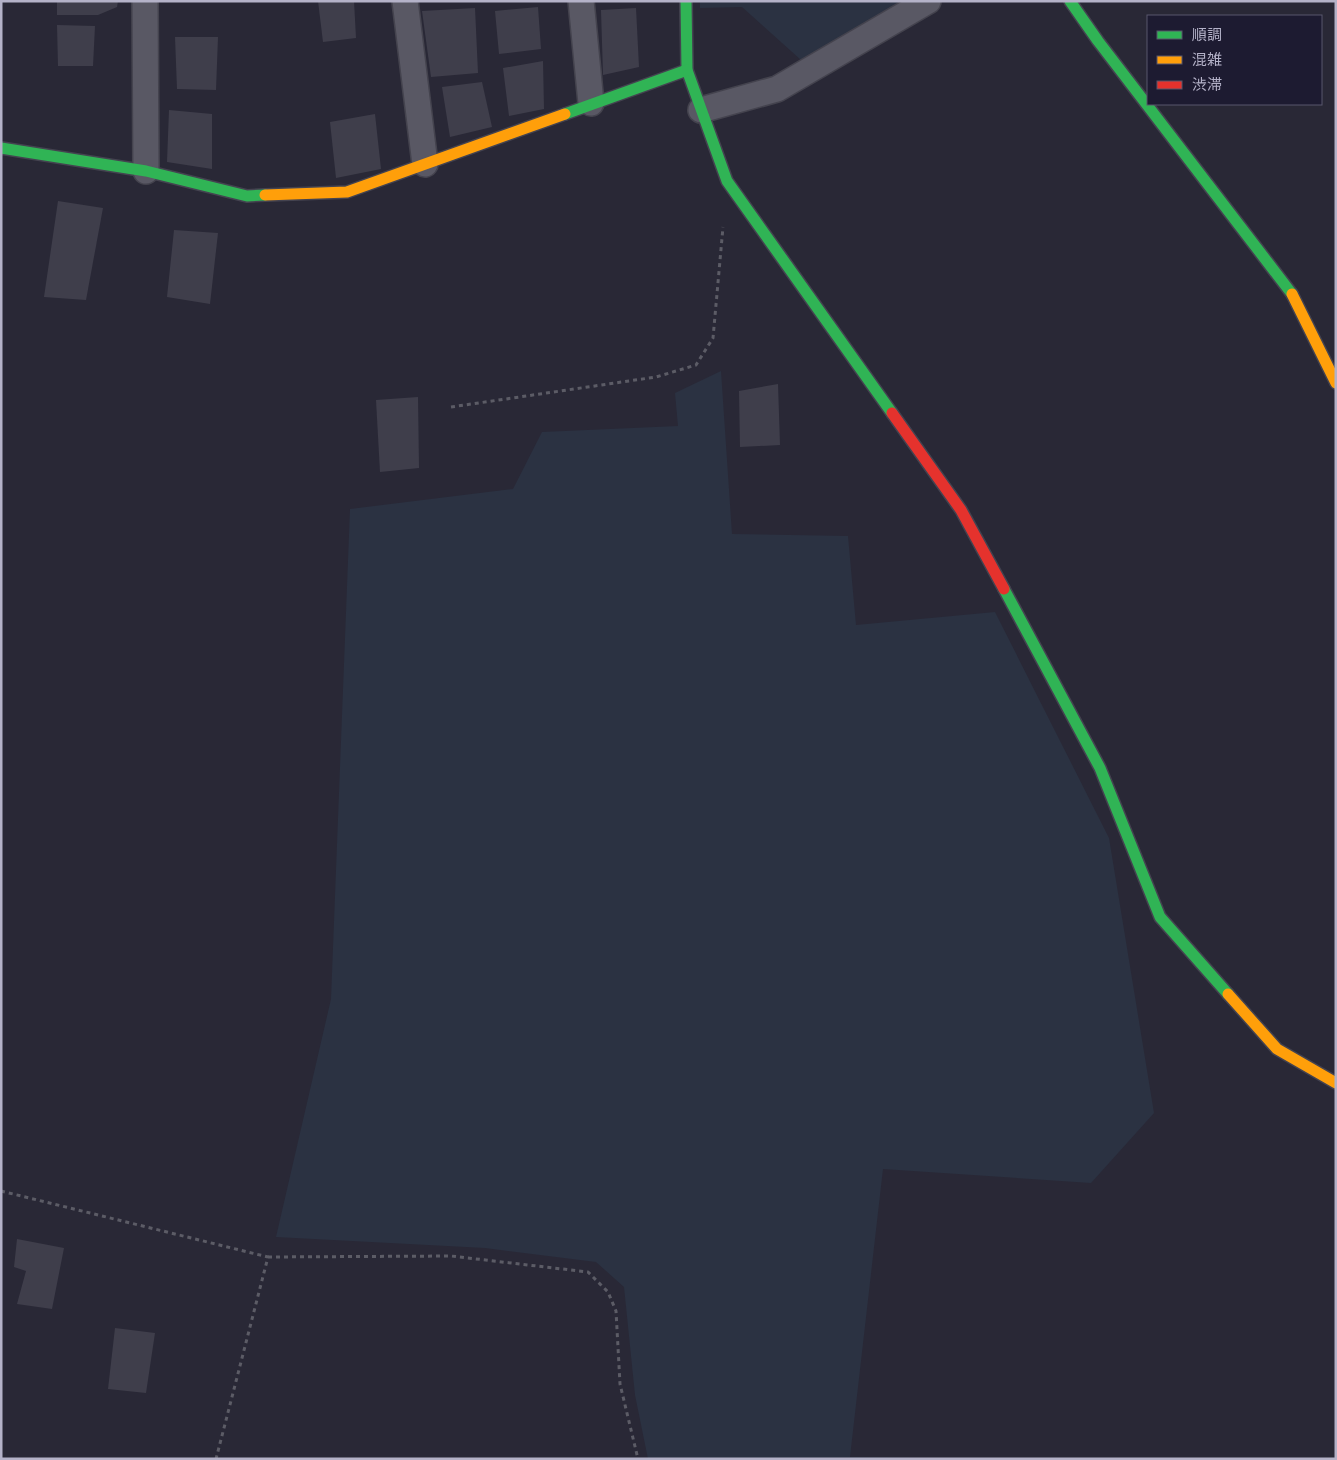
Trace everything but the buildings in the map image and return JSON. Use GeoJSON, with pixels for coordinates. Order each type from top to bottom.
{"type":"FeatureCollection","features":[{"type":"Feature","properties":{"kind":"street"},"geometry":{"type":"LineString","coordinates":[[145,1],[146,171]]}},
{"type":"Feature","properties":{"kind":"street"},"geometry":{"type":"LineString","coordinates":[[405,1],[425,164]]}},
{"type":"Feature","properties":{"kind":"street"},"geometry":{"type":"LineString","coordinates":[[581,1],[591,103]]}},
{"type":"Feature","properties":{"kind":"street"},"geometry":{"type":"LineString","coordinates":[[686,1],[687,70],[727,181],[961,510],[1100,768],[1160,917],[1277,1049],[1336,1083]]}},
{"type":"Feature","properties":{"kind":"street"},"geometry":{"type":"LineString","coordinates":[[701,110],[777,89],[928,1]]}},
{"type":"Feature","properties":{"kind":"street"},"geometry":{"type":"LineString","coordinates":[[1070,1],[1147,102]]}},
{"type":"Feature","properties":{"kind":"street"},"geometry":{"type":"LineString","coordinates":[[1,148],[146,171],[247,196],[347,192],[687,70]]}},
{"type":"Feature","properties":{"kind":"street"},"geometry":{"type":"LineString","coordinates":[[1149,105],[1294,296],[1336,383]]}},
{"type":"Feature","properties":{"kind":"path"},"geometry":{"type":"LineString","coordinates":[[451,407],[656,377],[696,365],[714,338],[727,181]]}},
{"type":"Feature","properties":{"kind":"path"},"geometry":{"type":"LineString","coordinates":[[1,1191],[268,1257],[451,1256],[588,1272],[608,1292],[616,1311],[620,1384],[638,1459]]}},
{"type":"Feature","properties":{"kind":"path"},"geometry":{"type":"LineString","coordinates":[[216,1459],[268,1257]]}},
{"type":"Feature","properties":{"kind":"shaded area"},"geometry":{"type":"Polygon","coordinates":[[[700,1],[902,1],[801,60],[742,7],[700,8],[700,1]]]}},
{"type":"Feature","properties":{"kind":"shaded area"},"geometry":{"type":"Polygon","coordinates":[[[721,371],[732,534],[848,536],[856,625],[995,612],[1109,838],[1154,1113],[1091,1183],[883,1169],[850,1457],[1006,1459],[648,1459],[635,1395],[624,1287],[596,1262],[485,1248],[276,1237],[331,999],[350,509],[513,489],[542,432],[678,426],[675,393],[721,371]]]}},
{"type":"Feature","properties":{"kind":"traffic: fast"},"geometry":{"type":"LineString","coordinates":[[686,1],[687,70],[727,181],[892,413]]}},
{"type":"Feature","properties":{"kind":"traffic: fast"},"geometry":{"type":"LineString","coordinates":[[1070,1],[1147,105]]}},
{"type":"Feature","properties":{"kind":"traffic: fast"},"geometry":{"type":"LineString","coordinates":[[565,114],[687,70]]}},
{"type":"Feature","properties":{"kind":"traffic: fast"},"geometry":{"type":"LineString","coordinates":[[1147,105],[1292,294]]}},
{"type":"Feature","properties":{"kind":"traffic: fast"},"geometry":{"type":"LineString","coordinates":[[1,148],[146,171],[247,196],[265,195]]}},
{"type":"Feature","properties":{"kind":"traffic: fast"},"geometry":{"type":"LineString","coordinates":[[1004,589],[1100,768],[1160,917],[1228,994]]}},
{"type":"Feature","properties":{"kind":"traffic: slow"},"geometry":{"type":"LineString","coordinates":[[265,195],[347,192],[565,114]]}},
{"type":"Feature","properties":{"kind":"traffic: slow"},"geometry":{"type":"LineString","coordinates":[[1292,294],[1336,383]]}},
{"type":"Feature","properties":{"kind":"traffic: slow"},"geometry":{"type":"LineString","coordinates":[[1228,994],[1277,1049],[1336,1083]]}},
{"type":"Feature","properties":{"kind":"traffic: jam"},"geometry":{"type":"LineString","coordinates":[[892,413],[961,510],[1004,589]]}}]}
